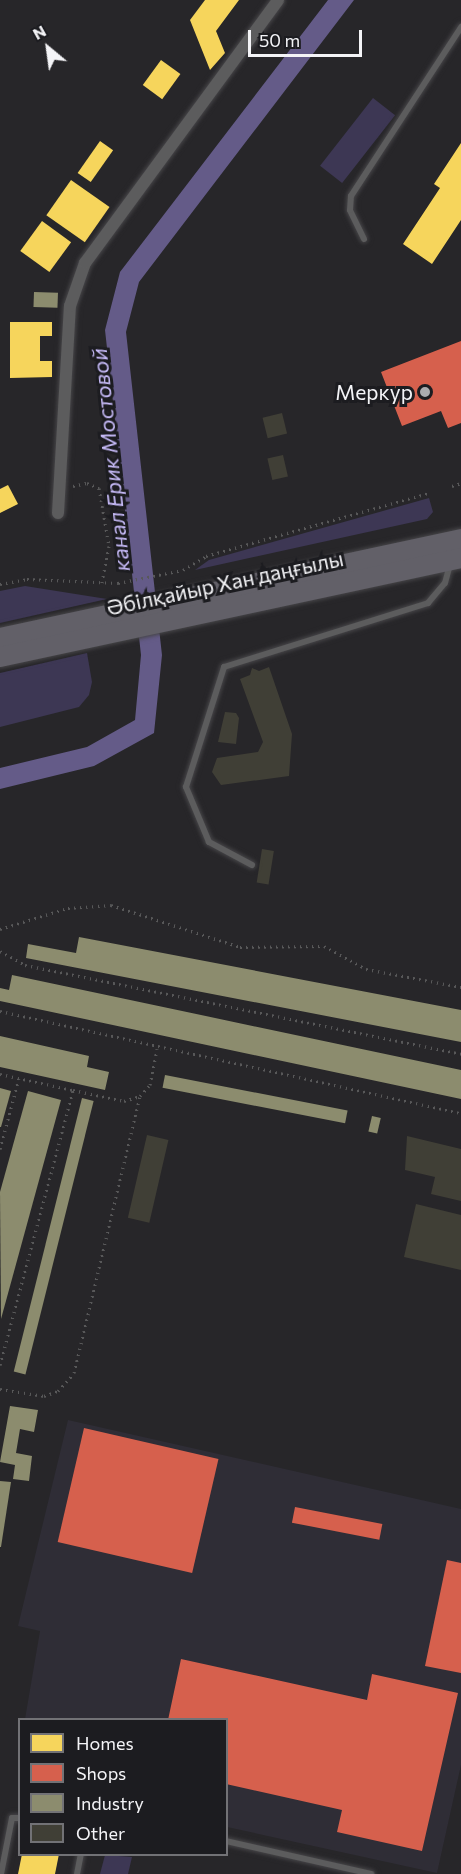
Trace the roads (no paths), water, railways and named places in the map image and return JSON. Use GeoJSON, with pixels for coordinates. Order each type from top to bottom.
{"type":"FeatureCollection","features":[{"type":"Feature","properties":{"kind":"main road","name":"Әбілқайыр Хан даңғылы"},"geometry":{"type":"LineString","coordinates":[[0,638],[110,622],[194,604],[461,539]]}},
{"type":"Feature","properties":{"kind":"main road","name":"Әбілқайыр Хан даңғылы"},"geometry":{"type":"LineString","coordinates":[[194,604],[456,560]]}},
{"type":"Feature","properties":{"kind":"main road","name":"Әбілқайыр Хан даңғылы"},"geometry":{"type":"LineString","coordinates":[[0,657],[110,622]]}},
{"type":"Feature","properties":{"kind":"street"},"geometry":{"type":"LineString","coordinates":[[58,513],[70,306],[85,263],[278,0]]}},
{"type":"Feature","properties":{"kind":"lane"},"geometry":{"type":"LineString","coordinates":[[364,239],[350,210],[351,196],[461,27]]}},
{"type":"Feature","properties":{"kind":"lane"},"geometry":{"type":"LineString","coordinates":[[252,865],[209,842],[186,787],[224,667],[428,603],[445,583],[456,560]]}},
{"type":"Feature","properties":{"kind":"lane"},"geometry":{"type":"LineString","coordinates":[[1,1874],[12,1818],[18,1818]]}},
{"type":"Feature","properties":{"kind":"lane"},"geometry":{"type":"LineString","coordinates":[[228,1841],[371,1874]]}},
{"type":"Feature","properties":{"kind":"lane"},"geometry":{"type":"LineString","coordinates":[[77,1874],[81,1856]]}},
{"type":"Feature","properties":{"kind":"place","name":"Меркур"},"geometry":{"type":"Point","coordinates":[425,392]}},
{"type":"Feature","properties":{"kind":"water label","name":"канал Ерик Мостовой"},"geometry":{"type":"Point","coordinates":[110,460]}}]}
